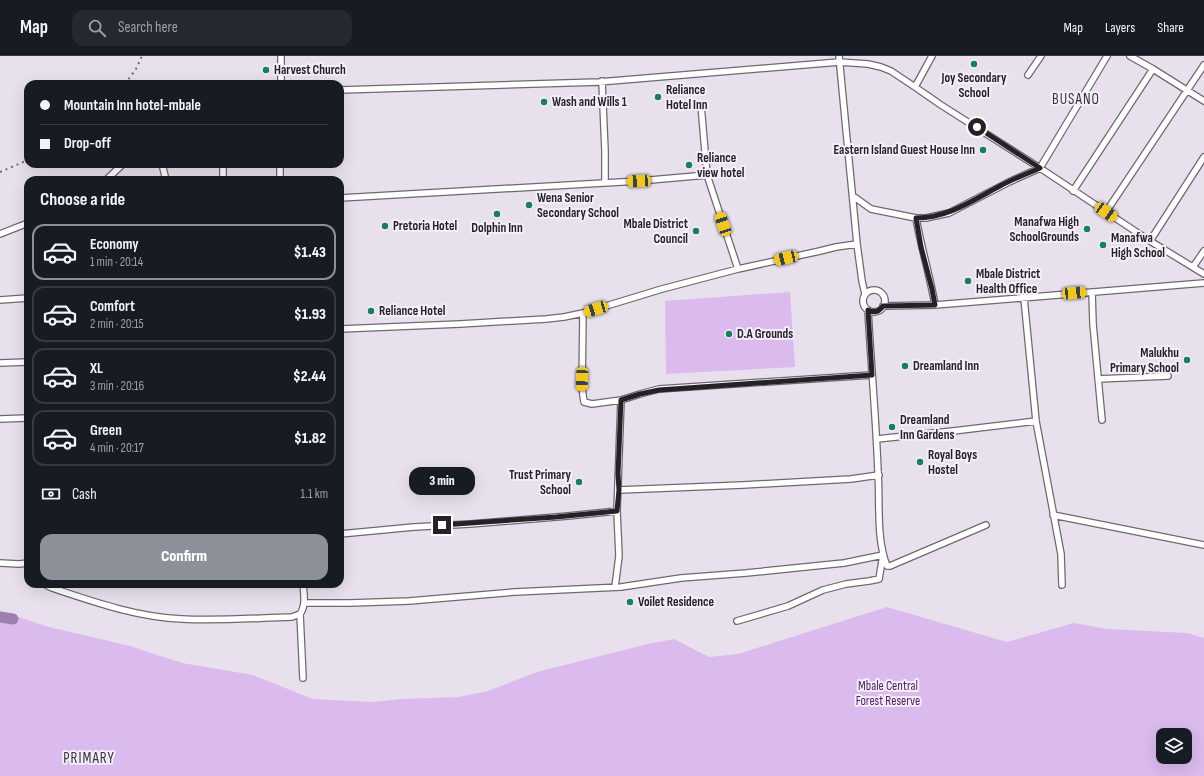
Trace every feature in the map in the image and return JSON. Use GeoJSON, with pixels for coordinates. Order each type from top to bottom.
{"type":"FeatureCollection","features":[{"type":"Feature","properties":{"kind":"street"},"geometry":{"type":"LineString","coordinates":[[281,56],[281,80]]}},
{"type":"Feature","properties":{"kind":"street"},"geometry":{"type":"LineString","coordinates":[[915,87],[932,56]]}},
{"type":"Feature","properties":{"kind":"street"},"geometry":{"type":"LineString","coordinates":[[1028,75],[1041,56]]}},
{"type":"Feature","properties":{"kind":"street"},"geometry":{"type":"LineString","coordinates":[[853,196],[871,209],[916,218],[932,217],[949,213],[1040,168],[1107,56]]}},
{"type":"Feature","properties":{"kind":"street"},"geometry":{"type":"LineString","coordinates":[[1130,56],[1153,68],[1204,101]]}},
{"type":"Feature","properties":{"kind":"street"},"geometry":{"type":"LineString","coordinates":[[839,59],[857,244],[865,294],[863,304],[868,310],[874,312],[881,309],[885,300],[882,293],[871,290],[865,294]]}},
{"type":"Feature","properties":{"kind":"street"},"geometry":{"type":"LineString","coordinates":[[344,90],[602,81],[839,59],[858,62],[881,67],[891,71],[1150,241],[1204,274]]}},
{"type":"Feature","properties":{"kind":"street"},"geometry":{"type":"LineString","coordinates":[[1106,212],[1204,64]]}},
{"type":"Feature","properties":{"kind":"street"},"geometry":{"type":"LineString","coordinates":[[1073,191],[1153,68]]}},
{"type":"Feature","properties":{"kind":"street"},"geometry":{"type":"LineString","coordinates":[[602,81],[605,183]]}},
{"type":"Feature","properties":{"kind":"street"},"geometry":{"type":"LineString","coordinates":[[700,105],[707,175],[738,269]]}},
{"type":"Feature","properties":{"kind":"street"},"geometry":{"type":"LineString","coordinates":[[1150,241],[1204,157]]}},
{"type":"Feature","properties":{"kind":"street"},"geometry":{"type":"LineString","coordinates":[[110,176],[120,168]]}},
{"type":"Feature","properties":{"kind":"street"},"geometry":{"type":"LineString","coordinates":[[344,198],[605,183],[707,175]]}},
{"type":"Feature","properties":{"kind":"street"},"geometry":{"type":"LineString","coordinates":[[916,218],[921,247],[935,305]]}},
{"type":"Feature","properties":{"kind":"street"},"geometry":{"type":"LineString","coordinates":[[0,234],[24,225]]}},
{"type":"Feature","properties":{"kind":"street"},"geometry":{"type":"LineString","coordinates":[[344,329],[564,317],[738,269],[840,246],[857,244]]}},
{"type":"Feature","properties":{"kind":"street"},"geometry":{"type":"LineString","coordinates":[[1193,268],[1204,251]]}},
{"type":"Feature","properties":{"kind":"street"},"geometry":{"type":"LineString","coordinates":[[883,306],[935,305],[1204,283]]}},
{"type":"Feature","properties":{"kind":"street"},"geometry":{"type":"LineString","coordinates":[[1092,292],[1093,324],[1102,420]]}},
{"type":"Feature","properties":{"kind":"street"},"geometry":{"type":"LineString","coordinates":[[0,300],[24,298]]}},
{"type":"Feature","properties":{"kind":"street"},"geometry":{"type":"LineString","coordinates":[[1024,298],[1036,421],[1061,554],[1062,585]]}},
{"type":"Feature","properties":{"kind":"street"},"geometry":{"type":"LineString","coordinates":[[868,310],[877,439],[880,535],[883,555],[887,566],[986,525]]}},
{"type":"Feature","properties":{"kind":"street"},"geometry":{"type":"LineString","coordinates":[[583,313],[582,388],[584,402],[592,404],[621,400],[659,390],[872,375]]}},
{"type":"Feature","properties":{"kind":"street"},"geometry":{"type":"LineString","coordinates":[[0,363],[24,362]]}},
{"type":"Feature","properties":{"kind":"street"},"geometry":{"type":"LineString","coordinates":[[1098,379],[1168,376]]}},
{"type":"Feature","properties":{"kind":"street"},"geometry":{"type":"LineString","coordinates":[[615,587],[620,556],[617,511],[619,490],[618,474],[621,400]]}},
{"type":"Feature","properties":{"kind":"street"},"geometry":{"type":"LineString","coordinates":[[0,419],[24,418]]}},
{"type":"Feature","properties":{"kind":"street"},"geometry":{"type":"LineString","coordinates":[[877,439],[1036,421]]}},
{"type":"Feature","properties":{"kind":"street"},"geometry":{"type":"LineString","coordinates":[[619,490],[851,479],[878,475]]}},
{"type":"Feature","properties":{"kind":"street"},"geometry":{"type":"LineString","coordinates":[[344,534],[414,527],[561,517],[617,511]]}},
{"type":"Feature","properties":{"kind":"street"},"geometry":{"type":"LineString","coordinates":[[1054,515],[1204,545]]}},
{"type":"Feature","properties":{"kind":"street"},"geometry":{"type":"LineString","coordinates":[[304,603],[350,604],[409,601],[515,592],[615,587],[681,578],[844,563],[883,555]]}},
{"type":"Feature","properties":{"kind":"street"},"geometry":{"type":"LineString","coordinates":[[737,621],[788,606],[823,590],[846,584],[869,582],[879,578],[883,555]]}},
{"type":"Feature","properties":{"kind":"street"},"geometry":{"type":"LineString","coordinates":[[0,563],[24,563]]}},
{"type":"Feature","properties":{"kind":"street"},"geometry":{"type":"LineString","coordinates":[[52,588],[103,605],[142,614],[173,618],[206,619],[292,617],[300,614]]}},
{"type":"Feature","properties":{"kind":"street"},"geometry":{"type":"LineString","coordinates":[[303,588],[304,603],[300,614],[303,678]]}},
{"type":"Feature","properties":{"kind":"green space","name":"D.A Grounds"},"geometry":{"type":"Polygon","coordinates":[[[790,292],[795,367],[666,374],[665,301],[790,292]]]}},
{"type":"Feature","properties":{"kind":"green space","name":"Mbale Central Forest Reserve"},"geometry":{"type":"Polygon","coordinates":[[[887,607],[1007,642],[1074,623],[1107,629],[1187,633],[1204,638],[1204,776],[0,776],[0,611],[49,627],[130,646],[182,663],[253,675],[313,699],[373,702],[401,699],[459,697],[488,691],[537,672],[648,644],[674,639],[709,657],[738,654],[887,607]]]}},
{"type":"Feature","properties":{"kind":"waterway"},"geometry":{"type":"LineString","coordinates":[[0,617],[13,619]]}},
{"type":"Feature","properties":{"kind":"railway"},"geometry":{"type":"LineString","coordinates":[[128,80],[136,69],[142,56]]}},
{"type":"Feature","properties":{"kind":"railway"},"geometry":{"type":"LineString","coordinates":[[0,172],[24,162]]}},
{"type":"Feature","properties":{"kind":"place","name":"Joy Secondary School"},"geometry":{"type":"Point","coordinates":[974,64]}},
{"type":"Feature","properties":{"kind":"place","name":"Harvest Church"},"geometry":{"type":"Point","coordinates":[266,70]}},
{"type":"Feature","properties":{"kind":"place","name":"Reliance Hotel Inn"},"geometry":{"type":"Point","coordinates":[658,97]}},
{"type":"Feature","properties":{"kind":"place","name":"Wash and Wills 1"},"geometry":{"type":"Point","coordinates":[544,102]}},
{"type":"Feature","properties":{"kind":"place","name":"Eastern Island Guest House Inn"},"geometry":{"type":"Point","coordinates":[983,150]}},
{"type":"Feature","properties":{"kind":"place","name":"Reliance view hotel"},"geometry":{"type":"Point","coordinates":[689,165]}},
{"type":"Feature","properties":{"kind":"place","name":"Wena Senior Secondary School"},"geometry":{"type":"Point","coordinates":[529,205]}},
{"type":"Feature","properties":{"kind":"place","name":"Dolphin Inn"},"geometry":{"type":"Point","coordinates":[497,214]}},
{"type":"Feature","properties":{"kind":"place","name":"Pretoria Hotel"},"geometry":{"type":"Point","coordinates":[385,226]}},
{"type":"Feature","properties":{"kind":"place","name":"Manafwa High SchoolGrounds"},"geometry":{"type":"Point","coordinates":[1087,229]}},
{"type":"Feature","properties":{"kind":"place","name":"Mbale District Council"},"geometry":{"type":"Point","coordinates":[696,231]}},
{"type":"Feature","properties":{"kind":"place","name":"Manafwa High School"},"geometry":{"type":"Point","coordinates":[1103,245]}},
{"type":"Feature","properties":{"kind":"place","name":"Mbale District Health Office"},"geometry":{"type":"Point","coordinates":[968,281]}},
{"type":"Feature","properties":{"kind":"place","name":"Reliance Hotel"},"geometry":{"type":"Point","coordinates":[371,311]}},
{"type":"Feature","properties":{"kind":"place","name":"D.A Grounds"},"geometry":{"type":"Point","coordinates":[729,334]}},
{"type":"Feature","properties":{"kind":"place","name":"Malukhu Primary School"},"geometry":{"type":"Point","coordinates":[1187,360]}},
{"type":"Feature","properties":{"kind":"place","name":"Dreamland Inn"},"geometry":{"type":"Point","coordinates":[905,366]}},
{"type":"Feature","properties":{"kind":"place","name":"Dreamland Inn Gardens"},"geometry":{"type":"Point","coordinates":[892,427]}},
{"type":"Feature","properties":{"kind":"place","name":"Royal Boys Hostel"},"geometry":{"type":"Point","coordinates":[920,462]}},
{"type":"Feature","properties":{"kind":"place","name":"Trust Primary School"},"geometry":{"type":"Point","coordinates":[579,482]}},
{"type":"Feature","properties":{"kind":"place","name":"Voilet Residence"},"geometry":{"type":"Point","coordinates":[630,602]}},
{"type":"Feature","properties":{"kind":"district","name":"BUSANO"},"geometry":{"type":"Point","coordinates":[1076,99]}},
{"type":"Feature","properties":{"kind":"district","name":"PRIMARY"},"geometry":{"type":"Point","coordinates":[89,758]}},
{"type":"Feature","properties":{"kind":"route"},"geometry":{"type":"LineString","coordinates":[[442,525],[470,524],[617,511],[619,490],[618,474],[621,400],[659,390],[685,387],[872,375],[868,310],[874,312],[878,311],[883,306],[935,305],[921,247],[916,218],[926,218],[949,213],[1040,168],[977,127]]}}]}
